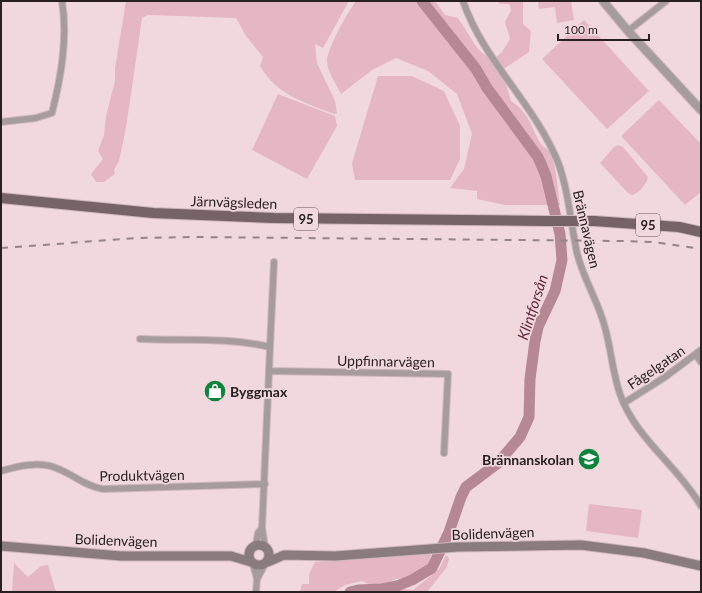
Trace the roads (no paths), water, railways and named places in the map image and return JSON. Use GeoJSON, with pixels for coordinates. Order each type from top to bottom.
{"type":"FeatureCollection","features":[{"type":"Feature","properties":{"kind":"main road","name":"Järnvägsleden"},"geometry":{"type":"LineString","coordinates":[[1,198],[44,204],[153,213],[274,218],[594,221],[680,227],[701,232]]}},
{"type":"Feature","properties":{"kind":"main road","name":"Bolidenvägen"},"geometry":{"type":"LineString","coordinates":[[231,556],[253,547],[266,548],[284,555],[335,556],[457,547],[582,545],[644,553],[701,566]]}},
{"type":"Feature","properties":{"kind":"main road","name":"Bolidenvägen"},"geometry":{"type":"LineString","coordinates":[[1,546],[122,556],[231,556],[258,566],[284,555]]}},
{"type":"Feature","properties":{"kind":"main road"},"geometry":{"type":"LineString","coordinates":[[252,563],[249,557],[253,547]]}},
{"type":"Feature","properties":{"kind":"main road"},"geometry":{"type":"LineString","coordinates":[[266,548],[270,555],[266,563]]}},
{"type":"Feature","properties":{"kind":"street"},"geometry":{"type":"LineString","coordinates":[[1,122],[36,118],[52,113],[62,65],[64,38],[62,1]]}},
{"type":"Feature","properties":{"kind":"street","name":"Brännavägen"},"geometry":{"type":"LineString","coordinates":[[463,1],[472,22],[493,57],[545,134],[554,152],[560,169],[578,254],[604,324],[614,373],[624,403],[640,430],[690,489],[701,506]]}},
{"type":"Feature","properties":{"kind":"street"},"geometry":{"type":"LineString","coordinates":[[603,1],[628,31],[701,110]]}},
{"type":"Feature","properties":{"kind":"street"},"geometry":{"type":"LineString","coordinates":[[628,31],[666,1]]}},
{"type":"Feature","properties":{"kind":"street"},"geometry":{"type":"LineString","coordinates":[[266,548],[262,528],[274,262]]}},
{"type":"Feature","properties":{"kind":"street"},"geometry":{"type":"LineString","coordinates":[[140,339],[246,341],[270,347]]}},
{"type":"Feature","properties":{"kind":"street","name":"Fågelgatan"},"geometry":{"type":"LineString","coordinates":[[624,403],[696,355],[701,350]]}},
{"type":"Feature","properties":{"kind":"street"},"geometry":{"type":"LineString","coordinates":[[696,355],[701,362]]}},
{"type":"Feature","properties":{"kind":"street","name":"Uppfinnarvägen"},"geometry":{"type":"LineString","coordinates":[[268,371],[448,374],[444,453]]}},
{"type":"Feature","properties":{"kind":"street","name":"Produktvägen"},"geometry":{"type":"LineString","coordinates":[[1,471],[28,465],[55,467],[92,488],[103,489],[265,484]]}},
{"type":"Feature","properties":{"kind":"street"},"geometry":{"type":"LineString","coordinates":[[253,547],[258,533],[262,528]]}},
{"type":"Feature","properties":{"kind":"street"},"geometry":{"type":"LineString","coordinates":[[252,563],[257,579],[256,592]]}},
{"type":"Feature","properties":{"kind":"street"},"geometry":{"type":"LineString","coordinates":[[257,579],[266,563]]}},
{"type":"Feature","properties":{"kind":"waterway","name":"Klintforsån"},"geometry":{"type":"LineString","coordinates":[[350,592],[397,586],[412,580],[432,568],[449,532],[466,487],[498,463],[520,437],[529,417],[530,379],[538,327],[555,291],[562,260],[560,234],[546,176],[538,157],[487,88],[476,69],[422,1]]}},
{"type":"Feature","properties":{"kind":"railway"},"geometry":{"type":"LineString","coordinates":[[1,248],[137,238],[194,237],[623,241],[653,242],[701,249]]}},
{"type":"Feature","properties":{"kind":"place","name":"Byggmax"},"geometry":{"type":"Point","coordinates":[215,391]}},
{"type":"Feature","properties":{"kind":"place","name":"Brännanskolan"},"geometry":{"type":"Point","coordinates":[589,459]}}]}
